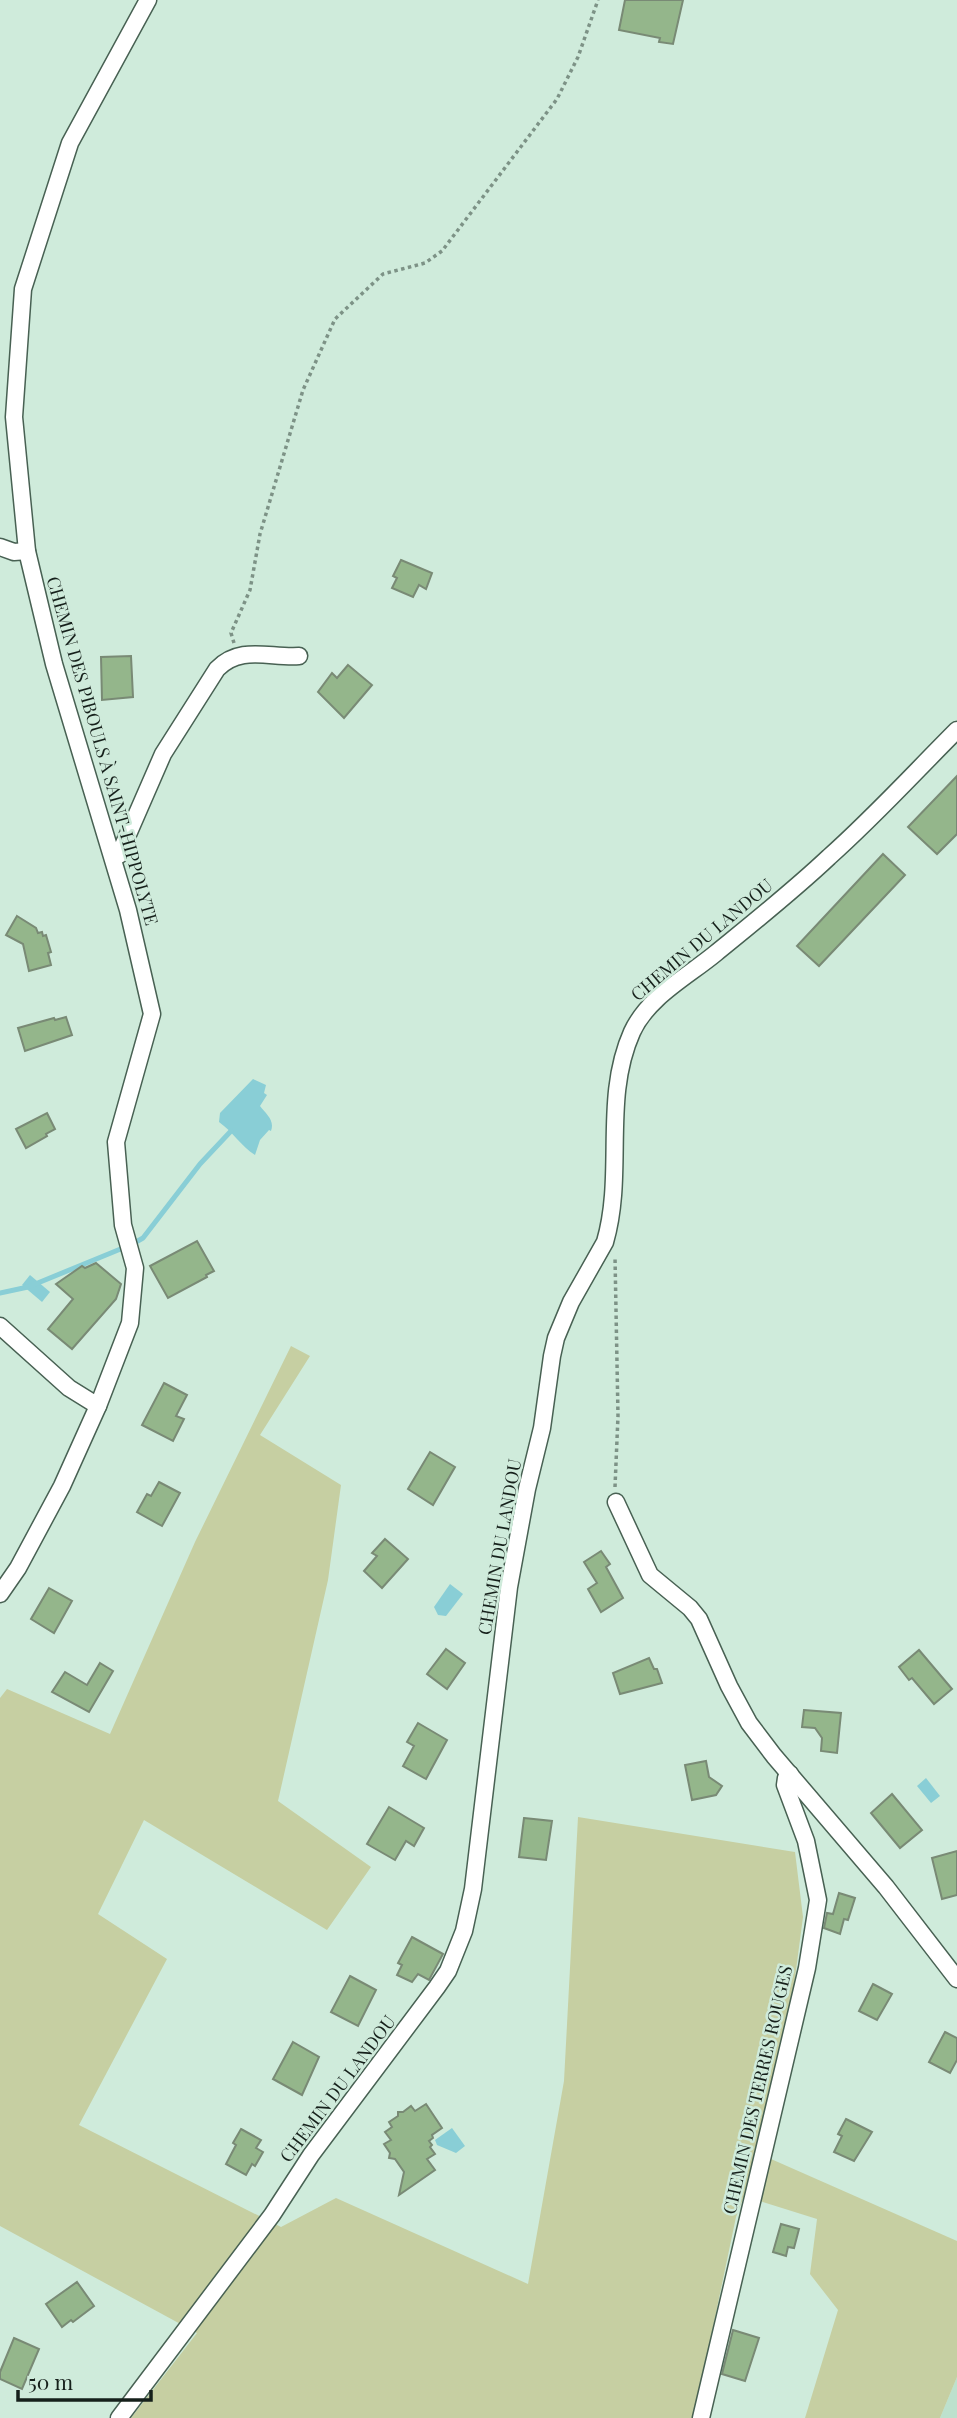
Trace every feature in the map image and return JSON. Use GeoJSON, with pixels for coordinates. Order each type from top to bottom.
{"type":"FeatureCollection","features":[{"type":"Feature","properties":{"kind":"street","name":"CHEMIN DES PIBOULS À SAINT-HIPPOLYTE"},"geometry":{"type":"LineString","coordinates":[[0,1594],[18,1568],[62,1486],[98,1406],[130,1323],[135,1268],[123,1224],[116,1142],[152,1014],[114,857],[54,664],[27,551],[14,417],[23,289],[70,143],[148,0]]}},
{"type":"Feature","properties":{"kind":"street"},"geometry":{"type":"LineString","coordinates":[[0,547],[14,552],[27,551]]}},
{"type":"Feature","properties":{"kind":"street"},"geometry":{"type":"LineString","coordinates":[[114,857],[119,855],[169,743],[217,669],[236,656],[262,653],[299,656]]}},
{"type":"Feature","properties":{"kind":"street","name":"CHEMIN DU LANDOU"},"geometry":{"type":"LineString","coordinates":[[120,2418],[264,2226],[318,2145],[437,1987],[464,1931],[473,1889],[509,1587],[527,1489],[542,1428],[552,1356],[571,1301],[605,1242],[613,1192],[615,1098],[626,1046],[639,1018],[658,998],[829,858],[957,730]]}},
{"type":"Feature","properties":{"kind":"street"},"geometry":{"type":"LineString","coordinates":[[0,1326],[69,1388],[98,1406]]}},
{"type":"Feature","properties":{"kind":"street"},"geometry":{"type":"LineString","coordinates":[[616,1502],[645,1568],[699,1619],[723,1674],[761,1740],[886,1887],[957,1979]]}},
{"type":"Feature","properties":{"kind":"street","name":"CHEMIN DES TERRES ROUGES"},"geometry":{"type":"LineString","coordinates":[[701,2418],[807,1968],[818,1900],[806,1841],[785,1785],[790,1774]]}},
{"type":"Feature","properties":{"kind":"path"},"geometry":{"type":"LineString","coordinates":[[236,656],[231,633],[250,590],[260,534],[303,390],[335,319],[383,274],[435,258],[485,197],[557,99],[578,57],[598,0]]}},
{"type":"Feature","properties":{"kind":"path"},"geometry":{"type":"LineString","coordinates":[[605,1242],[614,1251],[616,1262],[616,1502]]}},
{"type":"Feature","properties":{"kind":"shaded area"},"geometry":{"type":"Polygon","coordinates":[[[291,1346],[310,1356],[260,1435],[341,1485],[328,1580],[278,1801],[371,1867],[327,1930],[144,1820],[98,1914],[167,1959],[79,2125],[281,2227],[336,2198],[528,2284],[564,2081],[578,1817],[795,1852],[803,1917],[771,2159],[957,2241],[957,2377],[940,2418],[805,2418],[838,2310],[810,2274],[817,2219],[744,2196],[736,2217],[694,2418],[131,2418],[197,2333],[0,2226],[0,1698],[7,1689],[110,1734],[195,1542],[291,1346]]]}},
{"type":"Feature","properties":{"kind":"shaded area"},"geometry":{"type":"Polygon","coordinates":[[[957,2377],[957,2418],[940,2418],[957,2377]]]}},
{"type":"Feature","properties":{"kind":"water"},"geometry":{"type":"Polygon","coordinates":[[[253,1079],[266,1085],[264,1093],[267,1095],[260,1106],[272,1124],[271,1131],[260,1140],[255,1155],[219,1122],[220,1113],[253,1079]]]}},
{"type":"Feature","properties":{"kind":"water"},"geometry":{"type":"Polygon","coordinates":[[[30,1275],[50,1292],[42,1302],[22,1285],[30,1275]]]}},
{"type":"Feature","properties":{"kind":"water"},"geometry":{"type":"Polygon","coordinates":[[[450,1584],[463,1594],[446,1616],[438,1615],[434,1607],[450,1584]]]}},
{"type":"Feature","properties":{"kind":"water"},"geometry":{"type":"Polygon","coordinates":[[[926,1778],[940,1796],[931,1803],[917,1786],[926,1778]]]}},
{"type":"Feature","properties":{"kind":"water"},"geometry":{"type":"Polygon","coordinates":[[[452,2128],[465,2146],[456,2153],[437,2145],[435,2140],[452,2128]]]}},
{"type":"Feature","properties":{"kind":"building"},"geometry":{"type":"Polygon","coordinates":[[[625,0],[683,0],[673,44],[659,42],[660,38],[619,30],[625,0]]]}},
{"type":"Feature","properties":{"kind":"building"},"geometry":{"type":"Polygon","coordinates":[[[401,560],[432,573],[426,589],[419,585],[413,597],[392,588],[397,578],[393,576],[401,560]]]}},
{"type":"Feature","properties":{"kind":"building"},"geometry":{"type":"Polygon","coordinates":[[[131,656],[133,697],[102,700],[101,657],[131,656]]]}},
{"type":"Feature","properties":{"kind":"building"},"geometry":{"type":"Polygon","coordinates":[[[348,665],[372,685],[344,718],[318,692],[332,673],[337,678],[348,665]]]}},
{"type":"Feature","properties":{"kind":"building"},"geometry":{"type":"Polygon","coordinates":[[[957,776],[957,834],[937,854],[908,827],[957,776]]]}},
{"type":"Feature","properties":{"kind":"building"},"geometry":{"type":"Polygon","coordinates":[[[883,854],[905,875],[819,966],[797,946],[883,854]]]}},
{"type":"Feature","properties":{"kind":"building"},"geometry":{"type":"Polygon","coordinates":[[[17,916],[36,928],[38,933],[46,935],[51,952],[48,953],[51,965],[29,971],[23,944],[6,935],[17,916]]]}},
{"type":"Feature","properties":{"kind":"building"},"geometry":{"type":"Polygon","coordinates":[[[66,1017],[72,1035],[25,1051],[18,1028],[66,1017]]]}},
{"type":"Feature","properties":{"kind":"building"},"geometry":{"type":"Polygon","coordinates":[[[47,1113],[55,1129],[26,1148],[16,1129],[47,1113]]]}},
{"type":"Feature","properties":{"kind":"building"},"geometry":{"type":"Polygon","coordinates":[[[197,1241],[214,1271],[168,1298],[150,1266],[197,1241]]]}},
{"type":"Feature","properties":{"kind":"building"},"geometry":{"type":"Polygon","coordinates":[[[96,1263],[121,1284],[116,1299],[72,1349],[48,1329],[73,1299],[56,1284],[82,1266],[85,1268],[96,1263]]]}},
{"type":"Feature","properties":{"kind":"building"},"geometry":{"type":"Polygon","coordinates":[[[164,1383],[187,1395],[176,1416],[184,1419],[173,1441],[142,1425],[164,1383]]]}},
{"type":"Feature","properties":{"kind":"building"},"geometry":{"type":"Polygon","coordinates":[[[430,1452],[455,1467],[433,1505],[408,1489],[430,1452]]]}},
{"type":"Feature","properties":{"kind":"building"},"geometry":{"type":"Polygon","coordinates":[[[159,1482],[180,1493],[162,1526],[137,1512],[147,1494],[151,1496],[159,1482]]]}},
{"type":"Feature","properties":{"kind":"building"},"geometry":{"type":"Polygon","coordinates":[[[385,1539],[408,1559],[382,1588],[364,1571],[377,1556],[372,1553],[385,1539]]]}},
{"type":"Feature","properties":{"kind":"building"},"geometry":{"type":"Polygon","coordinates":[[[601,1551],[610,1564],[606,1567],[623,1598],[601,1612],[588,1589],[597,1583],[584,1562],[601,1551]]]}},
{"type":"Feature","properties":{"kind":"building"},"geometry":{"type":"Polygon","coordinates":[[[49,1588],[72,1601],[54,1633],[31,1619],[49,1588]]]}},
{"type":"Feature","properties":{"kind":"building"},"geometry":{"type":"Polygon","coordinates":[[[446,1649],[465,1663],[447,1689],[427,1674],[446,1649]]]}},
{"type":"Feature","properties":{"kind":"building"},"geometry":{"type":"Polygon","coordinates":[[[919,1650],[952,1689],[934,1704],[899,1667],[919,1650]]]}},
{"type":"Feature","properties":{"kind":"building"},"geometry":{"type":"Polygon","coordinates":[[[649,1658],[662,1683],[620,1694],[613,1673],[649,1658]]]}},
{"type":"Feature","properties":{"kind":"building"},"geometry":{"type":"Polygon","coordinates":[[[100,1663],[113,1671],[89,1712],[52,1692],[65,1672],[87,1685],[100,1663]]]}},
{"type":"Feature","properties":{"kind":"building"},"geometry":{"type":"Polygon","coordinates":[[[804,1710],[841,1713],[837,1753],[821,1751],[822,1738],[815,1728],[802,1727],[804,1710]]]}},
{"type":"Feature","properties":{"kind":"building"},"geometry":{"type":"Polygon","coordinates":[[[418,1723],[447,1740],[426,1779],[403,1766],[414,1746],[407,1742],[418,1723]]]}},
{"type":"Feature","properties":{"kind":"building"},"geometry":{"type":"Polygon","coordinates":[[[706,1761],[709,1777],[722,1786],[716,1795],[692,1800],[685,1765],[706,1761]]]}},
{"type":"Feature","properties":{"kind":"building"},"geometry":{"type":"Polygon","coordinates":[[[892,1794],[922,1830],[900,1848],[871,1813],[892,1794]]]}},
{"type":"Feature","properties":{"kind":"building"},"geometry":{"type":"Polygon","coordinates":[[[389,1807],[424,1828],[414,1846],[406,1841],[395,1860],[367,1844],[389,1807]]]}},
{"type":"Feature","properties":{"kind":"building"},"geometry":{"type":"Polygon","coordinates":[[[524,1818],[552,1821],[546,1860],[519,1857],[524,1818]]]}},
{"type":"Feature","properties":{"kind":"building"},"geometry":{"type":"Polygon","coordinates":[[[957,1851],[957,1895],[942,1899],[932,1858],[957,1851]]]}},
{"type":"Feature","properties":{"kind":"building"},"geometry":{"type":"Polygon","coordinates":[[[839,1893],[855,1898],[840,1934],[824,1928],[827,1913],[833,1914],[839,1893]]]}},
{"type":"Feature","properties":{"kind":"building"},"geometry":{"type":"Polygon","coordinates":[[[412,1937],[443,1954],[429,1980],[418,1974],[412,1982],[397,1975],[402,1965],[398,1963],[412,1937]]]}},
{"type":"Feature","properties":{"kind":"building"},"geometry":{"type":"Polygon","coordinates":[[[350,1976],[376,1990],[358,2026],[331,2012],[350,1976]]]}},
{"type":"Feature","properties":{"kind":"building"},"geometry":{"type":"Polygon","coordinates":[[[873,1984],[892,1994],[877,2020],[859,2011],[873,1984]]]}},
{"type":"Feature","properties":{"kind":"building"},"geometry":{"type":"Polygon","coordinates":[[[945,2032],[957,2038],[957,2060],[950,2073],[929,2062],[945,2032]]]}},
{"type":"Feature","properties":{"kind":"building"},"geometry":{"type":"Polygon","coordinates":[[[293,2042],[319,2057],[302,2095],[273,2079],[293,2042]]]}},
{"type":"Feature","properties":{"kind":"building"},"geometry":{"type":"Polygon","coordinates":[[[426,2104],[442,2128],[432,2135],[433,2138],[429,2141],[435,2154],[427,2159],[435,2170],[399,2195],[404,2172],[395,2159],[389,2158],[390,2153],[384,2144],[391,2140],[385,2132],[392,2127],[389,2122],[398,2116],[398,2112],[411,2106],[415,2111],[426,2104]]]}},
{"type":"Feature","properties":{"kind":"building"},"geometry":{"type":"Polygon","coordinates":[[[846,2119],[872,2132],[854,2161],[834,2152],[842,2136],[838,2134],[846,2119]]]}},
{"type":"Feature","properties":{"kind":"building"},"geometry":{"type":"Polygon","coordinates":[[[241,2129],[261,2140],[256,2148],[263,2152],[246,2175],[226,2164],[241,2129]]]}},
{"type":"Feature","properties":{"kind":"building"},"geometry":{"type":"Polygon","coordinates":[[[781,2224],[799,2229],[794,2248],[788,2247],[786,2256],[773,2252],[781,2224]]]}},
{"type":"Feature","properties":{"kind":"building"},"geometry":{"type":"Polygon","coordinates":[[[77,2282],[94,2306],[62,2327],[46,2304],[77,2282]]]}},
{"type":"Feature","properties":{"kind":"building"},"geometry":{"type":"Polygon","coordinates":[[[733,2330],[759,2338],[745,2381],[722,2374],[733,2330]]]}},
{"type":"Feature","properties":{"kind":"building"},"geometry":{"type":"Polygon","coordinates":[[[14,2338],[39,2349],[22,2389],[0,2379],[0,2372],[14,2338]]]}},
{"type":"Feature","properties":{"kind":"waterway"},"geometry":{"type":"LineString","coordinates":[[136,1242],[143,1238],[200,1164],[231,1131]]}},
{"type":"Feature","properties":{"kind":"waterway"},"geometry":{"type":"LineString","coordinates":[[0,1293],[28,1287],[123,1248]]}}]}
